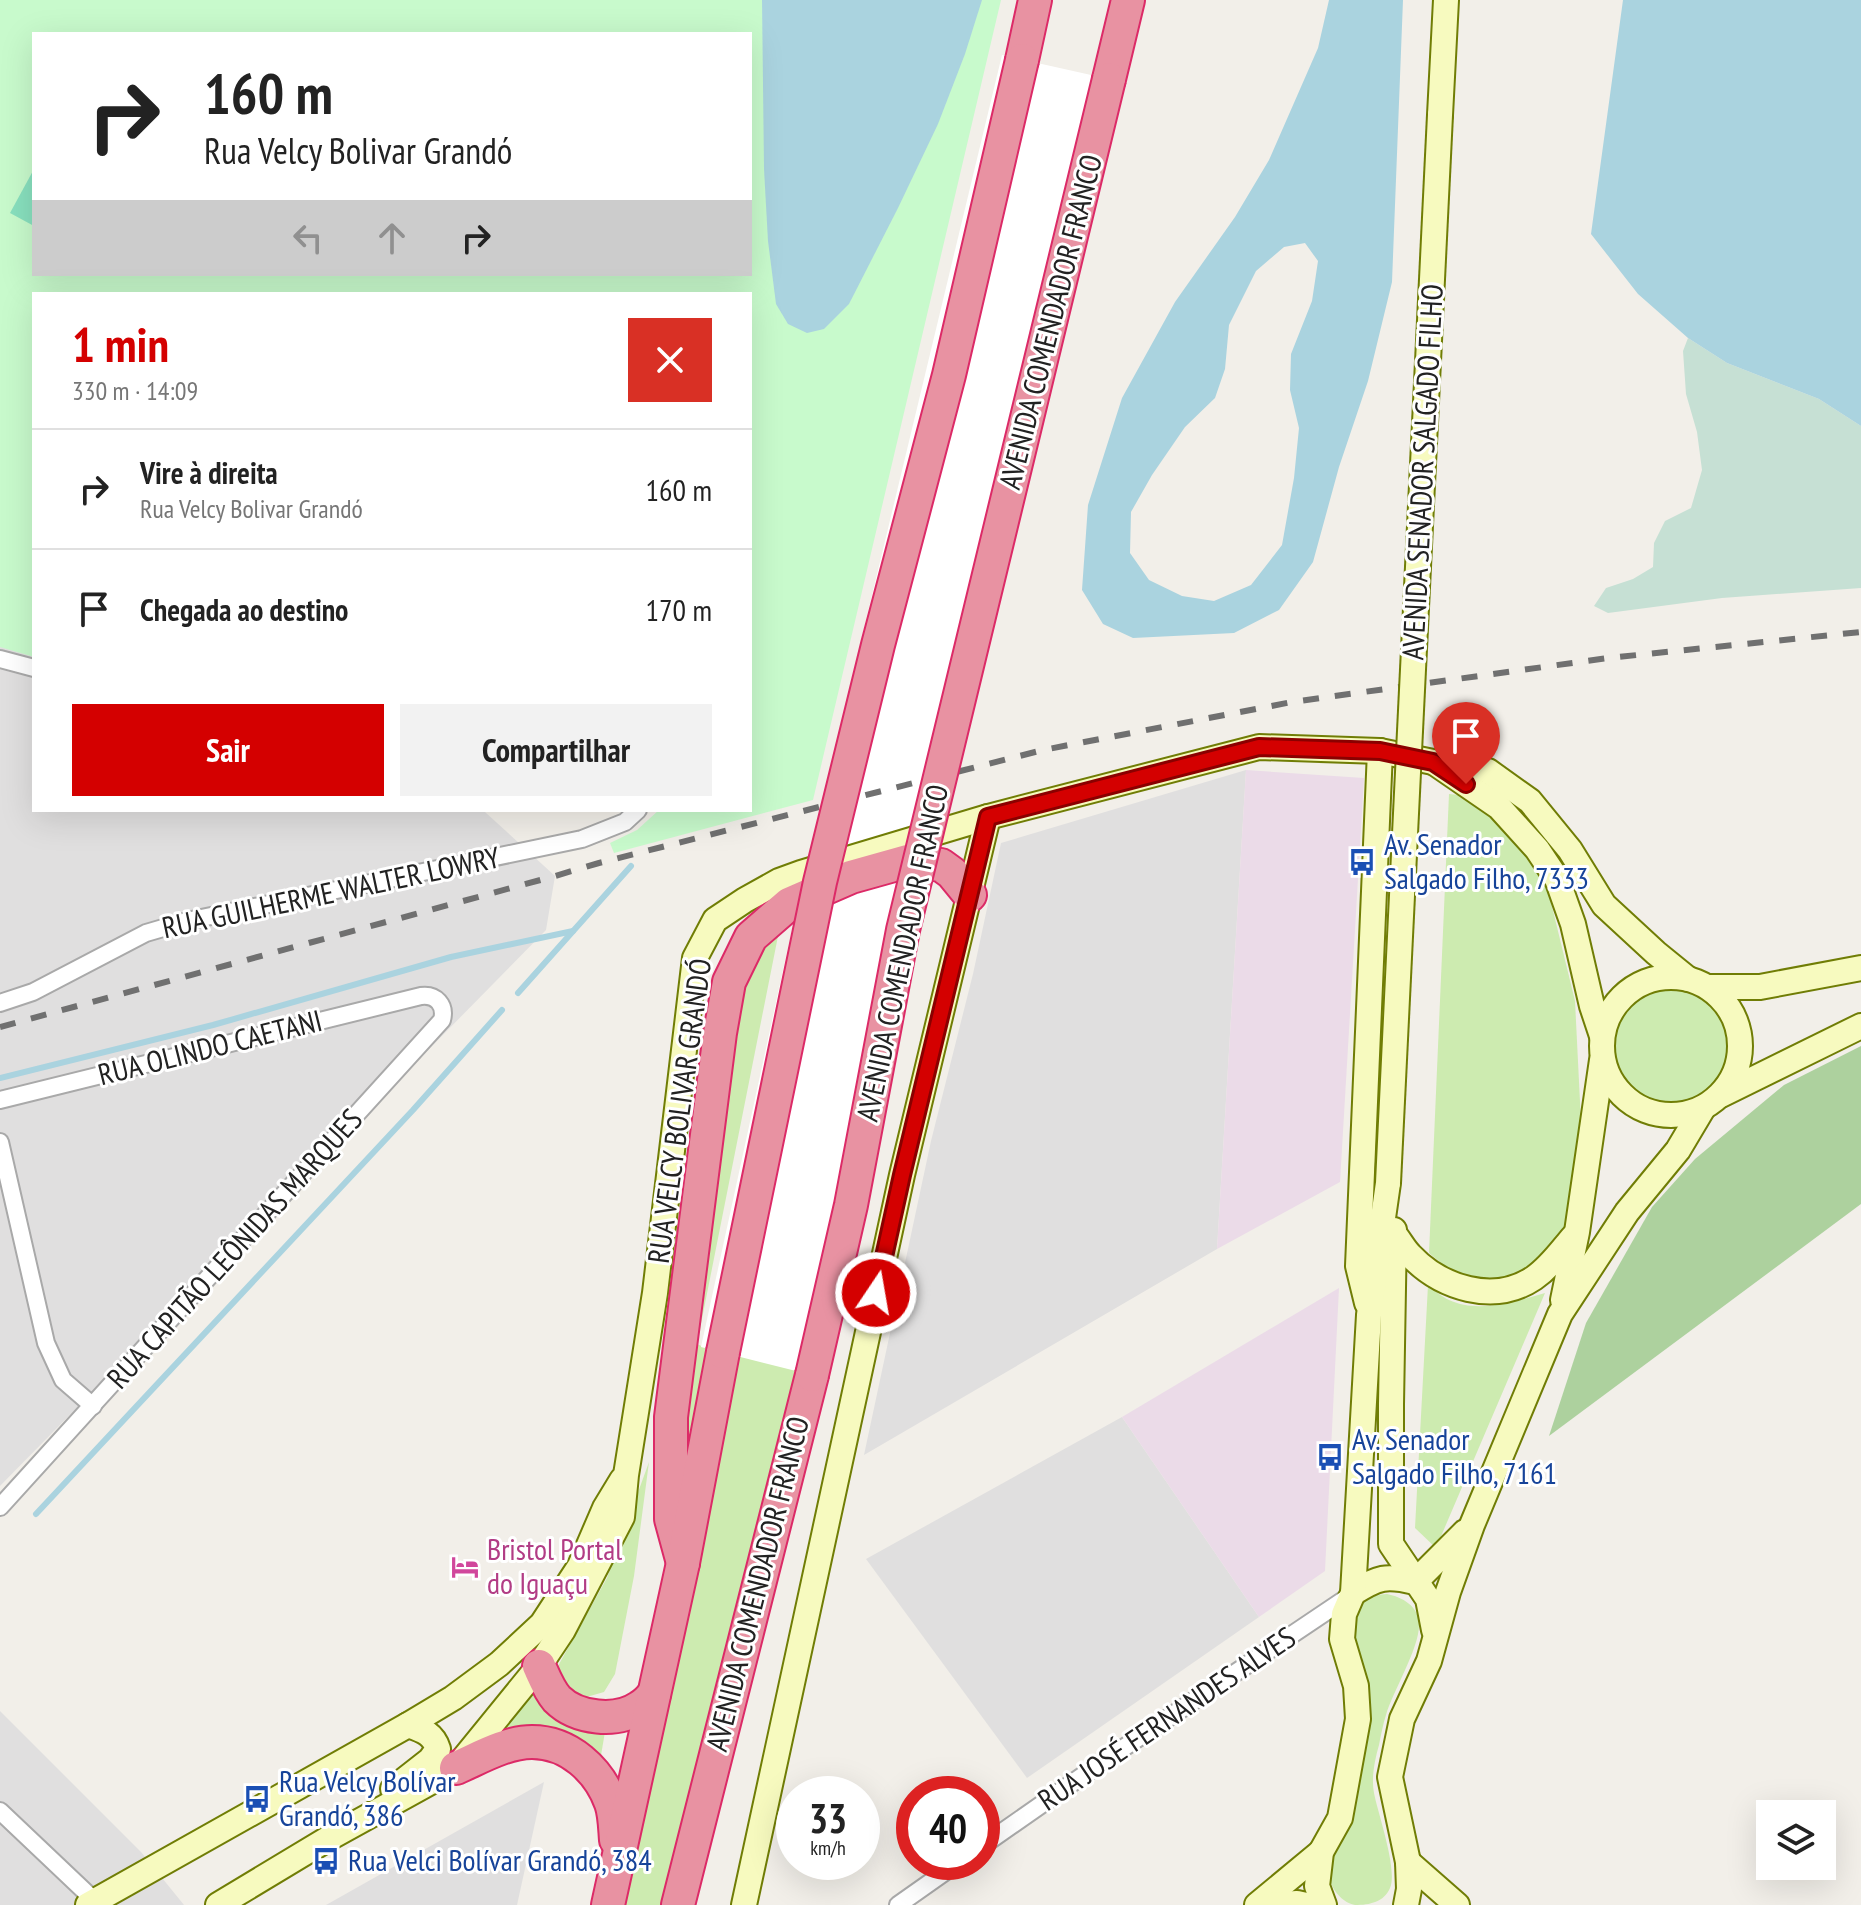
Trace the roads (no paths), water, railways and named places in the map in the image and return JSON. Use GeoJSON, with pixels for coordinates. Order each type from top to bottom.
{"type":"FeatureCollection","features":[{"type":"Feature","properties":{"kind":"highway"},"geometry":{"type":"LineString","coordinates":[[608,1905],[683,1563],[820,882],[949,375],[1035,0]]}},
{"type":"Feature","properties":{"kind":"highway","name":"AVENIDA COMENDADOR FRANCO"},"geometry":{"type":"LineString","coordinates":[[678,1905],[812,1375],[851,1205],[903,930],[1128,0]]}},
{"type":"Feature","properties":{"kind":"highway"},"geometry":{"type":"LineString","coordinates":[[683,1563],[671,1519],[671,1417],[729,982],[751,937],[779,912],[789,904],[851,877],[908,861],[941,865],[970,895]]}},
{"type":"Feature","properties":{"kind":"highway"},"geometry":{"type":"LineString","coordinates":[[539,1666],[558,1699],[576,1712],[594,1717],[615,1716],[638,1709],[654,1694]]}},
{"type":"Feature","properties":{"kind":"highway"},"geometry":{"type":"LineString","coordinates":[[456,1768],[505,1747],[531,1742],[570,1752],[599,1778],[612,1805],[619,1856]]}},
{"type":"Feature","properties":{"kind":"main road","name":"AVENIDA SENADOR SALGADO FILHO"},"geometry":{"type":"LineString","coordinates":[[1324,1905],[1317,1886],[1321,1852],[1340,1818],[1358,1719],[1356,1686],[1342,1639],[1344,1614],[1353,1593],[1369,1315],[1388,1183],[1446,0]]}},
{"type":"Feature","properties":{"kind":"main road","name":"RUA VELCY BOLIVAR GRANDÓ"},"geometry":{"type":"LineString","coordinates":[[218,1905],[331,1837],[456,1768],[539,1666],[563,1630],[622,1517],[655,1293],[695,958],[715,920],[745,900],[801,873],[988,817],[1259,747],[1380,751],[1433,762],[1458,763],[1488,771],[1530,801],[1570,850],[1604,905],[1656,953],[1698,983]]}},
{"type":"Feature","properties":{"kind":"main road"},"geometry":{"type":"LineString","coordinates":[[1369,1315],[1358,1266],[1380,751]]}},
{"type":"Feature","properties":{"kind":"main road","name":"RUA VELCY BOLIVAR GRANDÓ"},"geometry":{"type":"LineString","coordinates":[[1433,762],[1499,807],[1537,849],[1557,879],[1573,924],[1602,1047]]}},
{"type":"Feature","properties":{"kind":"main road","name":"AVENIDA COMENDADOR FRANCO"},"geometry":{"type":"LineString","coordinates":[[744,1905],[902,1175],[988,817]]}},
{"type":"Feature","properties":{"kind":"main road","name":"AVENIDA COMENDADOR FRANCO"},"geometry":{"type":"LineString","coordinates":[[952,828],[970,847],[977,863]]}},
{"type":"Feature","properties":{"kind":"main road"},"geometry":{"type":"LineString","coordinates":[[1560,1314],[1577,1232],[1604,1026],[1613,1007],[1628,991],[1646,981],[1667,977],[1698,983],[1760,987],[1861,968]]}},
{"type":"Feature","properties":{"kind":"main road"},"geometry":{"type":"LineString","coordinates":[[1406,1905],[1408,1862],[1390,1777],[1402,1719],[1429,1661],[1448,1592],[1472,1525],[1560,1314],[1627,1212],[1733,1079],[1739,1059],[1740,1038],[1734,1018],[1723,1001],[1698,983]]}},
{"type":"Feature","properties":{"kind":"main road"},"geometry":{"type":"LineString","coordinates":[[1602,1047],[1609,1078],[1622,1096],[1640,1109],[1661,1115],[1682,1115],[1861,1026]]}},
{"type":"Feature","properties":{"kind":"main road","name":"AVENIDA SENADOR SALGADO FILHO"},"geometry":{"type":"LineString","coordinates":[[1388,1183],[1395,1235],[1391,1544],[1428,1599],[1436,1636]]}},
{"type":"Feature","properties":{"kind":"main road"},"geometry":{"type":"LineString","coordinates":[[1395,1235],[1411,1256],[1443,1281],[1480,1292],[1512,1288],[1534,1278],[1577,1232]]}},
{"type":"Feature","properties":{"kind":"main road","name":"RUA VELCY BOLIVAR GRANDÓ"},"geometry":{"type":"LineString","coordinates":[[91,1903],[408,1725],[453,1698],[499,1664],[542,1624],[580,1566],[605,1508],[626,1475]]}},
{"type":"Feature","properties":{"kind":"main road"},"geometry":{"type":"LineString","coordinates":[[1353,1593],[1372,1581],[1394,1577],[1415,1582],[1472,1525]]}},
{"type":"Feature","properties":{"kind":"main road"},"geometry":{"type":"LineString","coordinates":[[331,1837],[435,1754],[438,1749],[432,1736],[408,1725]]}},
{"type":"Feature","properties":{"kind":"main road"},"geometry":{"type":"LineString","coordinates":[[1257,1905],[1321,1852]]}},
{"type":"Feature","properties":{"kind":"main road"},"geometry":{"type":"LineString","coordinates":[[1408,1862],[1457,1905]]}},
{"type":"Feature","properties":{"kind":"main road"},"geometry":{"type":"LineString","coordinates":[[1271,1905],[1306,1905]]}},
{"type":"Feature","properties":{"kind":"street"},"geometry":{"type":"LineString","coordinates":[[0,659],[32,667]]}},
{"type":"Feature","properties":{"kind":"street","name":"RUA GUILHERME WALTER LOWRY"},"geometry":{"type":"LineString","coordinates":[[0,1003],[33,992],[146,933],[187,921],[582,839],[625,822],[636,812]]}},
{"type":"Feature","properties":{"kind":"street","name":"RUA CAPITÃO LEÔNIDAS MARQUES"},"geometry":{"type":"LineString","coordinates":[[0,1507],[442,1020],[444,1012],[441,1003],[429,995],[421,996]]}},
{"type":"Feature","properties":{"kind":"street","name":"RUA OLINDO CAETANI"},"geometry":{"type":"LineString","coordinates":[[0,1100],[421,996]]}},
{"type":"Feature","properties":{"kind":"street"},"geometry":{"type":"LineString","coordinates":[[0,1142],[46,1343],[63,1380],[93,1406]]}},
{"type":"Feature","properties":{"kind":"street","name":"RUA JOSÉ FERNANDES ALVES"},"geometry":{"type":"LineString","coordinates":[[1000,1833],[1353,1593]]}},
{"type":"Feature","properties":{"kind":"street"},"geometry":{"type":"LineString","coordinates":[[0,1811],[91,1903]]}},
{"type":"Feature","properties":{"kind":"street"},"geometry":{"type":"LineString","coordinates":[[898,1905],[933,1880]]}},
{"type":"Feature","properties":{"kind":"water"},"geometry":{"type":"Polygon","coordinates":[[[762,0],[982,0],[938,124],[849,304],[824,329],[807,333],[788,324],[776,304],[764,169],[762,0]]]}},
{"type":"Feature","properties":{"kind":"water"},"geometry":{"type":"Polygon","coordinates":[[[1329,0],[1403,0],[1392,282],[1368,381],[1339,467],[1313,562],[1279,610],[1234,633],[1133,638],[1103,624],[1082,590],[1088,505],[1122,398],[1175,302],[1235,217],[1269,160],[1318,48],[1329,0]],[[1305,243],[1284,247],[1256,271],[1229,325],[1225,369],[1215,398],[1185,427],[1131,512],[1130,553],[1149,580],[1182,596],[1214,601],[1251,585],[1282,545],[1299,428],[1290,390],[1291,354],[1312,301],[1318,261],[1305,243]]]}},
{"type":"Feature","properties":{"kind":"water"},"geometry":{"type":"Polygon","coordinates":[[[1623,0],[1861,0],[1861,426],[1819,399],[1727,363],[1688,338],[1638,294],[1591,234],[1623,0]]]}},
{"type":"Feature","properties":{"kind":"waterway"},"geometry":{"type":"LineString","coordinates":[[518,993],[631,866]]}},
{"type":"Feature","properties":{"kind":"waterway"},"geometry":{"type":"LineString","coordinates":[[0,1078],[213,1025],[451,957],[573,931]]}},
{"type":"Feature","properties":{"kind":"waterway"},"geometry":{"type":"LineString","coordinates":[[36,1514],[413,1110],[502,1010]]}},
{"type":"Feature","properties":{"kind":"railway"},"geometry":{"type":"LineString","coordinates":[[0,1027],[599,863],[1043,750],[1292,702],[1608,658],[1861,632]]}},
{"type":"Feature","properties":{"kind":"place","name":"Av. Senador Salgado Filho, 7333"},"geometry":{"type":"Point","coordinates":[1362,862]}},
{"type":"Feature","properties":{"kind":"place","name":"Av. Senador Salgado Filho, 7161"},"geometry":{"type":"Point","coordinates":[1330,1457]}},
{"type":"Feature","properties":{"kind":"place","name":"Bristol Portal do Iguaçu"},"geometry":{"type":"Point","coordinates":[465,1567]}},
{"type":"Feature","properties":{"kind":"place","name":"Rua Velcy Bolívar Grandó, 386"},"geometry":{"type":"Point","coordinates":[257,1799]}},
{"type":"Feature","properties":{"kind":"place","name":"Rua Velci Bolívar Grandó, 384"},"geometry":{"type":"Point","coordinates":[326,1861]}}]}
